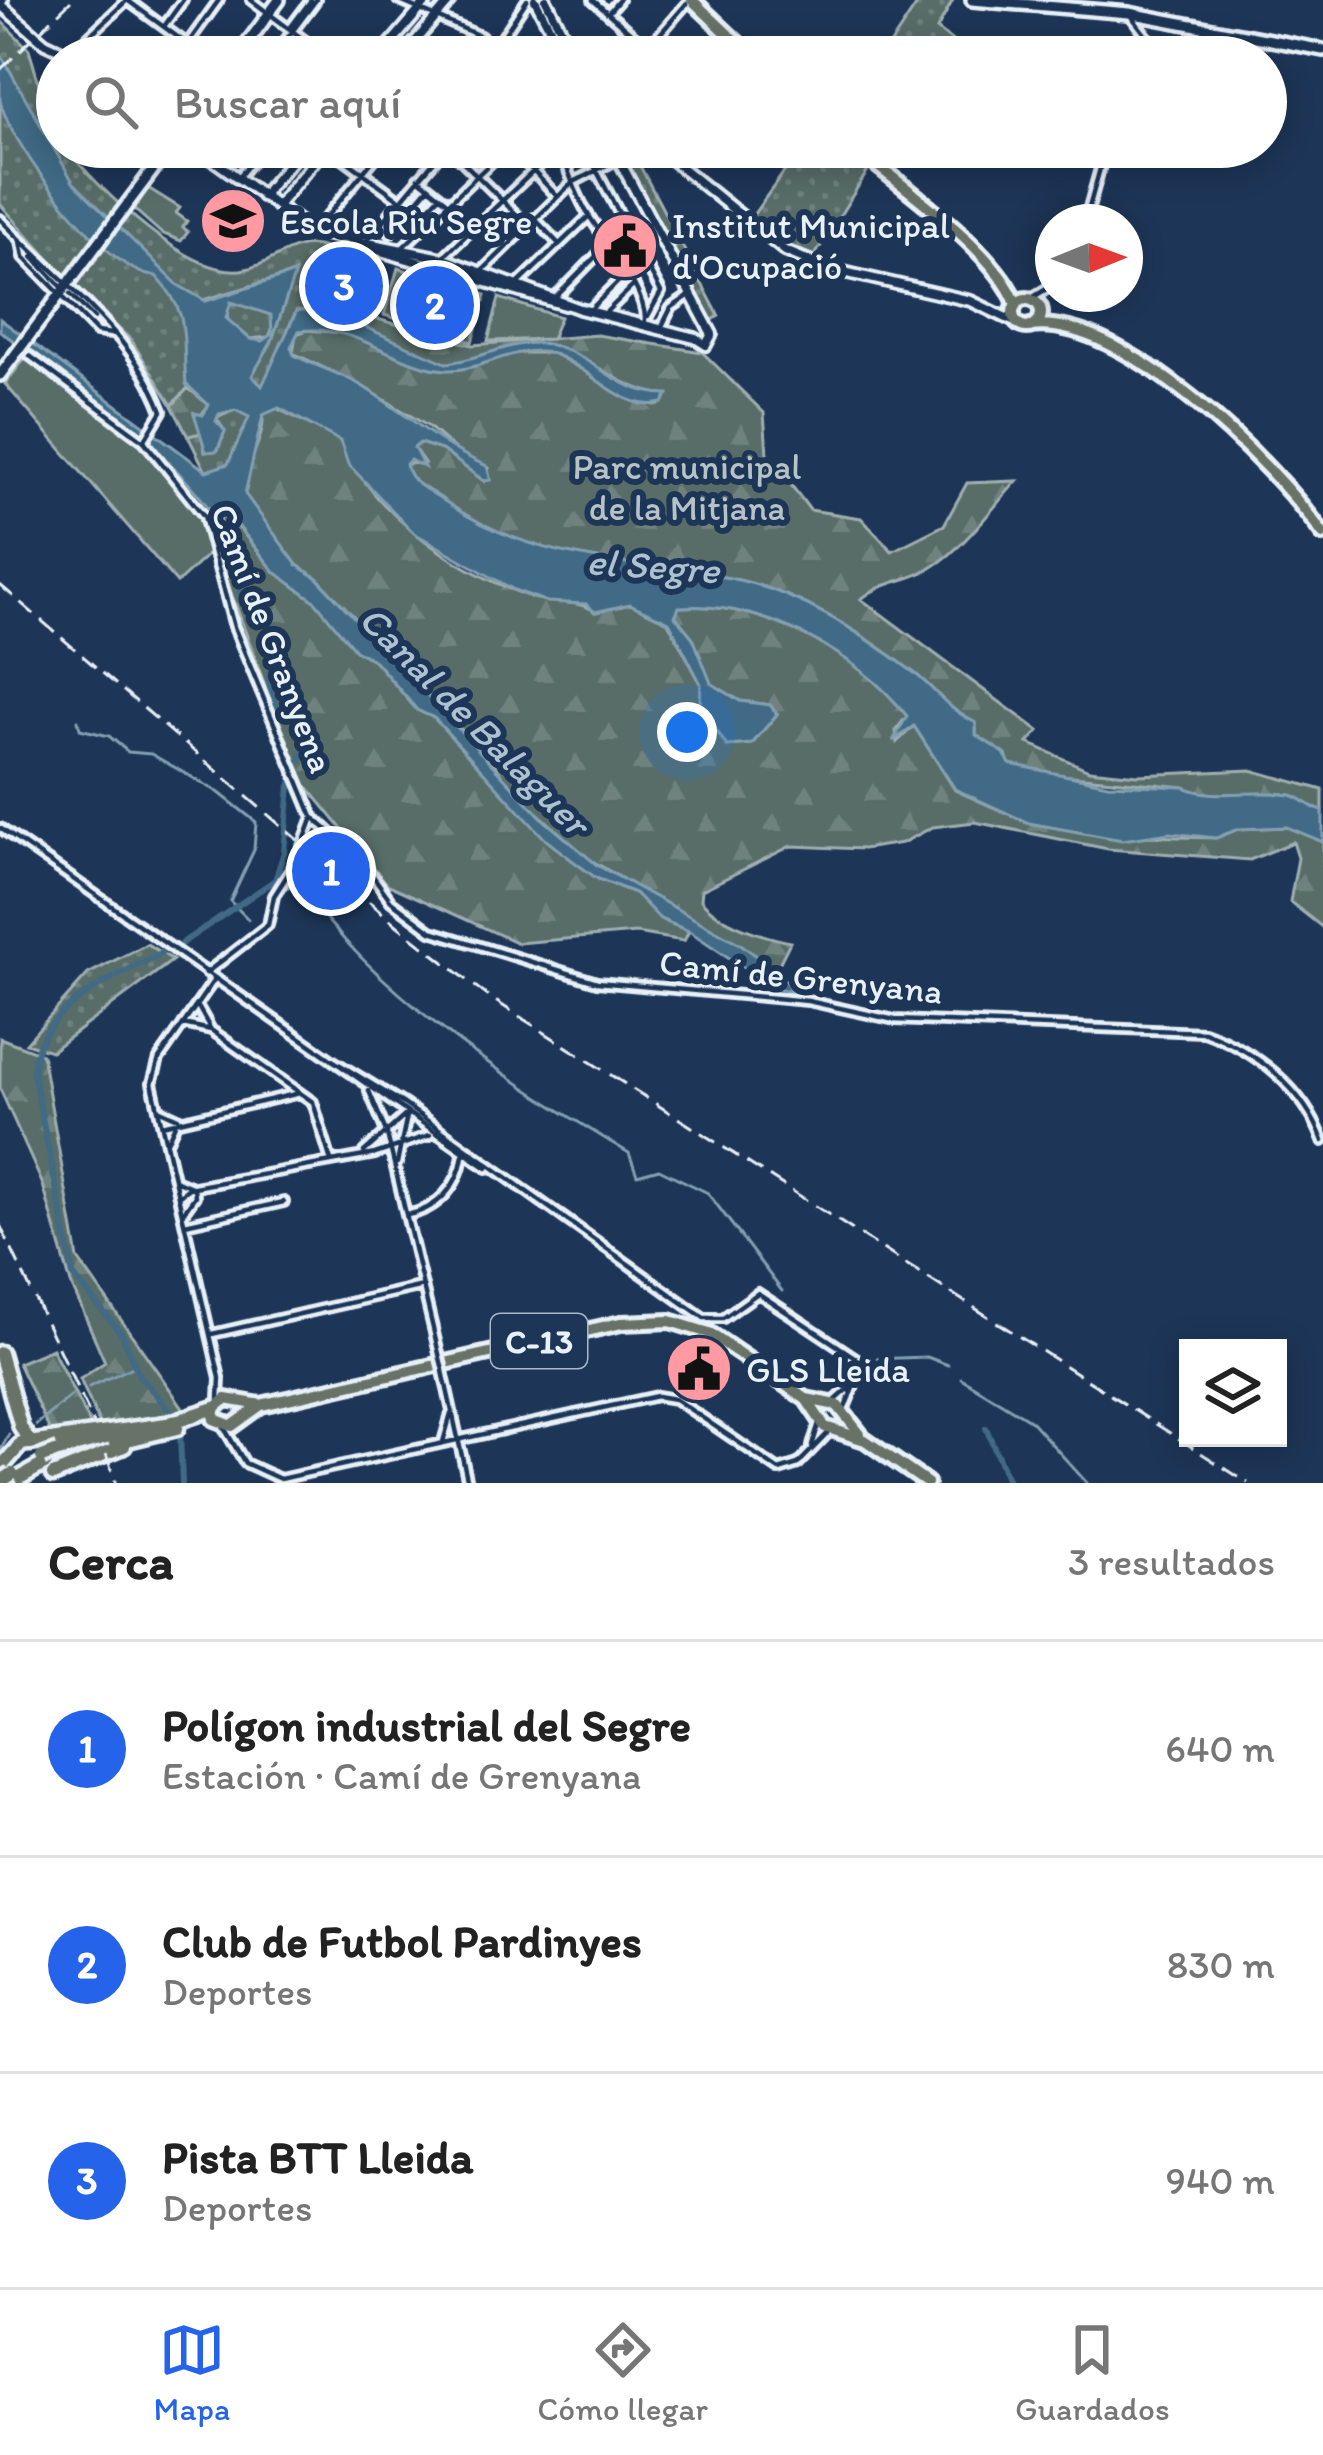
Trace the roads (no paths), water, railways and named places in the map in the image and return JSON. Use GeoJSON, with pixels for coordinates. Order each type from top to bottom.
{"type":"FeatureCollection","features":[{"type":"Feature","properties":{"kind":"highway"},"geometry":{"type":"LineString","coordinates":[[0,1352],[20,1428],[45,1466]]}},
{"type":"Feature","properties":{"kind":"highway"},"geometry":{"type":"LineString","coordinates":[[0,1378],[16,1446],[7,1476]]}},
{"type":"Feature","properties":{"kind":"highway"},"geometry":{"type":"LineString","coordinates":[[45,1466],[60,1454],[218,1415]]}},
{"type":"Feature","properties":{"kind":"highway"},"geometry":{"type":"LineString","coordinates":[[45,1466],[94,1430],[175,1426]]}},
{"type":"Feature","properties":{"kind":"highway"},"geometry":{"type":"LineString","coordinates":[[7,1476],[175,1426]]}},
{"type":"Feature","properties":{"kind":"highway"},"geometry":{"type":"LineString","coordinates":[[60,1454],[175,1426]]}},
{"type":"Feature","properties":{"kind":"highway"},"geometry":{"type":"LineString","coordinates":[[16,1446],[45,1466]]}},
{"type":"Feature","properties":{"kind":"main road"},"geometry":{"type":"LineString","coordinates":[[252,36],[279,0]]}},
{"type":"Feature","properties":{"kind":"main road"},"geometry":{"type":"LineString","coordinates":[[972,0],[1129,13],[1263,36]]}},
{"type":"Feature","properties":{"kind":"main road"},"geometry":{"type":"LineString","coordinates":[[687,1],[728,36]]}},
{"type":"Feature","properties":{"kind":"main road"},"geometry":{"type":"LineString","coordinates":[[1287,42],[1323,50]]}},
{"type":"Feature","properties":{"kind":"main road"},"geometry":{"type":"LineString","coordinates":[[0,375],[154,168]]}},
{"type":"Feature","properties":{"kind":"main road"},"geometry":{"type":"LineString","coordinates":[[879,168],[1054,325]]}},
{"type":"Feature","properties":{"kind":"main road"},"geometry":{"type":"LineString","coordinates":[[1025,325],[1028,306]]}},
{"type":"Feature","properties":{"kind":"main road"},"geometry":{"type":"LineString","coordinates":[[1025,325],[1028,306]]}},
{"type":"Feature","properties":{"kind":"main road"},"geometry":{"type":"LineString","coordinates":[[1025,325],[1054,325],[1107,342],[1231,431],[1273,468],[1323,534]]}},
{"type":"Feature","properties":{"kind":"main road","name":"C-13"},"geometry":{"type":"LineString","coordinates":[[218,1415],[234,1401],[261,1405],[648,1320],[709,1333],[806,1399],[820,1419],[869,1443],[927,1483]]}},
{"type":"Feature","properties":{"kind":"main road","name":"C-13"},"geometry":{"type":"LineString","coordinates":[[806,1399],[830,1404],[844,1413],[869,1443]]}},
{"type":"Feature","properties":{"kind":"main road"},"geometry":{"type":"LineString","coordinates":[[234,1401],[239,1421]]}},
{"type":"Feature","properties":{"kind":"main road"},"geometry":{"type":"LineString","coordinates":[[820,1419],[830,1404]]}},
{"type":"Feature","properties":{"kind":"main road","name":"C-13"},"geometry":{"type":"LineString","coordinates":[[218,1415],[239,1421],[261,1405]]}},
{"type":"Feature","properties":{"kind":"main road"},"geometry":{"type":"LineString","coordinates":[[834,1428],[844,1413]]}},
{"type":"Feature","properties":{"kind":"main road"},"geometry":{"type":"LineString","coordinates":[[869,1443],[918,1483]]}},
{"type":"Feature","properties":{"kind":"street"},"geometry":{"type":"LineString","coordinates":[[90,36],[127,0],[176,36]]}},
{"type":"Feature","properties":{"kind":"street"},"geometry":{"type":"LineString","coordinates":[[163,27],[183,0]]}},
{"type":"Feature","properties":{"kind":"street"},"geometry":{"type":"LineString","coordinates":[[193,36],[219,0]]}},
{"type":"Feature","properties":{"kind":"street"},"geometry":{"type":"LineString","coordinates":[[251,0],[300,36]]}},
{"type":"Feature","properties":{"kind":"street"},"geometry":{"type":"LineString","coordinates":[[286,36],[314,0]]}},
{"type":"Feature","properties":{"kind":"street"},"geometry":{"type":"LineString","coordinates":[[398,0],[474,36]]}},
{"type":"Feature","properties":{"kind":"street"},"geometry":{"type":"LineString","coordinates":[[398,36],[428,0]]}},
{"type":"Feature","properties":{"kind":"street"},"geometry":{"type":"LineString","coordinates":[[420,36],[451,0]]}},
{"type":"Feature","properties":{"kind":"street"},"geometry":{"type":"LineString","coordinates":[[504,36],[531,0],[553,36]]}},
{"type":"Feature","properties":{"kind":"street"},"geometry":{"type":"LineString","coordinates":[[546,0],[564,36]]}},
{"type":"Feature","properties":{"kind":"street"},"geometry":{"type":"LineString","coordinates":[[593,0],[634,36]]}},
{"type":"Feature","properties":{"kind":"street"},"geometry":{"type":"LineString","coordinates":[[608,13],[619,0]]}},
{"type":"Feature","properties":{"kind":"street"},"geometry":{"type":"LineString","coordinates":[[658,36],[687,1]]}},
{"type":"Feature","properties":{"kind":"street"},"geometry":{"type":"LineString","coordinates":[[2,3],[41,36]]}},
{"type":"Feature","properties":{"kind":"street"},"geometry":{"type":"LineString","coordinates":[[1129,13],[1149,36]]}},
{"type":"Feature","properties":{"kind":"street"},"geometry":{"type":"LineString","coordinates":[[1209,36],[1228,28]]}},
{"type":"Feature","properties":{"kind":"street"},"geometry":{"type":"LineString","coordinates":[[223,168],[314,232],[519,283],[554,299]]}},
{"type":"Feature","properties":{"kind":"street"},"geometry":{"type":"LineString","coordinates":[[237,178],[245,168]]}},
{"type":"Feature","properties":{"kind":"street"},"geometry":{"type":"LineString","coordinates":[[262,196],[285,168]]}},
{"type":"Feature","properties":{"kind":"street"},"geometry":{"type":"LineString","coordinates":[[277,206],[309,168]]}},
{"type":"Feature","properties":{"kind":"street"},"geometry":{"type":"LineString","coordinates":[[357,168],[400,200]]}},
{"type":"Feature","properties":{"kind":"street"},"geometry":{"type":"LineString","coordinates":[[314,232],[366,168]]}},
{"type":"Feature","properties":{"kind":"street"},"geometry":{"type":"LineString","coordinates":[[364,244],[427,168]]}},
{"type":"Feature","properties":{"kind":"street"},"geometry":{"type":"LineString","coordinates":[[472,168],[527,225]]}},
{"type":"Feature","properties":{"kind":"street"},"geometry":{"type":"LineString","coordinates":[[400,253],[485,168]]}},
{"type":"Feature","properties":{"kind":"street"},"geometry":{"type":"LineString","coordinates":[[529,168],[557,196]]}},
{"type":"Feature","properties":{"kind":"street"},"geometry":{"type":"LineString","coordinates":[[441,263],[535,168]]}},
{"type":"Feature","properties":{"kind":"street"},"geometry":{"type":"LineString","coordinates":[[567,168],[589,217],[633,286],[645,321]]}},
{"type":"Feature","properties":{"kind":"street"},"geometry":{"type":"LineString","coordinates":[[594,168],[661,292],[645,321]]}},
{"type":"Feature","properties":{"kind":"street"},"geometry":{"type":"LineString","coordinates":[[480,274],[557,196],[602,168]]}},
{"type":"Feature","properties":{"kind":"street"},"geometry":{"type":"LineString","coordinates":[[480,274],[584,310],[645,321],[661,331],[710,343],[712,334],[623,168]]}},
{"type":"Feature","properties":{"kind":"street"},"geometry":{"type":"LineString","coordinates":[[681,168],[784,251],[826,268],[970,301],[1025,325]]}},
{"type":"Feature","properties":{"kind":"street"},"geometry":{"type":"LineString","coordinates":[[1090,204],[1100,168]]}},
{"type":"Feature","properties":{"kind":"street"},"geometry":{"type":"LineString","coordinates":[[418,178],[448,203]]}},
{"type":"Feature","properties":{"kind":"street"},"geometry":{"type":"LineString","coordinates":[[390,233],[429,187]]}},
{"type":"Feature","properties":{"kind":"street"},"geometry":{"type":"LineString","coordinates":[[406,215],[415,222],[440,196]]}},
{"type":"Feature","properties":{"kind":"street"},"geometry":{"type":"LineString","coordinates":[[519,283],[589,217]]}},
{"type":"Feature","properties":{"kind":"street"},"geometry":{"type":"LineString","coordinates":[[534,218],[559,244]]}},
{"type":"Feature","properties":{"kind":"street"},"geometry":{"type":"LineString","coordinates":[[0,219],[33,256]]}},
{"type":"Feature","properties":{"kind":"street"},"geometry":{"type":"LineString","coordinates":[[554,299],[610,244],[652,222]]}},
{"type":"Feature","properties":{"kind":"street"},"geometry":{"type":"LineString","coordinates":[[26,247],[97,323]]}},
{"type":"Feature","properties":{"kind":"street"},"geometry":{"type":"LineString","coordinates":[[584,310],[626,274]]}},
{"type":"Feature","properties":{"kind":"street"},"geometry":{"type":"LineString","coordinates":[[603,315],[633,286]]}},
{"type":"Feature","properties":{"kind":"street"},"geometry":{"type":"LineString","coordinates":[[66,287],[108,332],[162,408],[144,440]]}},
{"type":"Feature","properties":{"kind":"street"},"geometry":{"type":"LineString","coordinates":[[661,331],[670,308],[690,295]]}},
{"type":"Feature","properties":{"kind":"street"},"geometry":{"type":"LineString","coordinates":[[998,317],[1035,300]]}},
{"type":"Feature","properties":{"kind":"street"},"geometry":{"type":"LineString","coordinates":[[1028,306],[1035,300]]}},
{"type":"Feature","properties":{"kind":"street"},"geometry":{"type":"LineString","coordinates":[[695,338],[704,325]]}},
{"type":"Feature","properties":{"kind":"street","name":"Camí de Granyena"},"geometry":{"type":"LineString","coordinates":[[30,356],[144,440],[204,516],[234,627],[313,817],[340,842]]}},
{"type":"Feature","properties":{"kind":"street"},"geometry":{"type":"LineString","coordinates":[[206,973],[268,925],[274,896],[299,855],[313,817]]}},
{"type":"Feature","properties":{"kind":"street"},"geometry":{"type":"LineString","coordinates":[[0,828],[332,1060],[416,1113],[704,1318],[723,1318],[754,1294],[768,1296],[853,1354],[859,1367],[844,1413]]}},
{"type":"Feature","properties":{"kind":"street","name":"Camí de Grenyana"},"geometry":{"type":"LineString","coordinates":[[340,842],[363,862],[386,897],[424,928],[580,979],[818,1002],[895,1020],[1209,1033],[1245,1052],[1301,1096],[1323,1141]]}},
{"type":"Feature","properties":{"kind":"street"},"geometry":{"type":"LineString","coordinates":[[214,979],[153,1072],[220,1378],[218,1415],[251,1468],[272,1480],[661,1396],[675,1399],[775,1469],[790,1469],[834,1428]]}},
{"type":"Feature","properties":{"kind":"street"},"geometry":{"type":"LineString","coordinates":[[197,1004],[211,1030],[317,1106],[331,1161]]}},
{"type":"Feature","properties":{"kind":"street"},"geometry":{"type":"LineString","coordinates":[[189,1016],[202,1018]]}},
{"type":"Feature","properties":{"kind":"street"},"geometry":{"type":"LineString","coordinates":[[189,1016],[195,1025]]}},
{"type":"Feature","properties":{"kind":"street"},"geometry":{"type":"LineString","coordinates":[[183,1024],[211,1030]]}},
{"type":"Feature","properties":{"kind":"street"},"geometry":{"type":"LineString","coordinates":[[332,1060],[496,1173]]}},
{"type":"Feature","properties":{"kind":"street"},"geometry":{"type":"LineString","coordinates":[[276,1099],[280,1079]]}},
{"type":"Feature","properties":{"kind":"street"},"geometry":{"type":"LineString","coordinates":[[365,1086],[387,1134],[468,1483]]}},
{"type":"Feature","properties":{"kind":"street"},"geometry":{"type":"LineString","coordinates":[[162,1125],[300,1093]]}},
{"type":"Feature","properties":{"kind":"street"},"geometry":{"type":"LineString","coordinates":[[397,1174],[407,1114],[404,1105]]}},
{"type":"Feature","properties":{"kind":"street"},"geometry":{"type":"LineString","coordinates":[[158,1109],[178,1122]]}},
{"type":"Feature","properties":{"kind":"street"},"geometry":{"type":"LineString","coordinates":[[375,1150],[393,1125],[416,1113]]}},
{"type":"Feature","properties":{"kind":"street"},"geometry":{"type":"LineString","coordinates":[[166,1144],[178,1122]]}},
{"type":"Feature","properties":{"kind":"street"},"geometry":{"type":"LineString","coordinates":[[393,1125],[405,1132]]}},
{"type":"Feature","properties":{"kind":"street"},"geometry":{"type":"LineString","coordinates":[[178,1196],[390,1149],[416,1136],[436,1136]]}},
{"type":"Feature","properties":{"kind":"street"},"geometry":{"type":"LineString","coordinates":[[375,1150],[390,1160],[397,1174]]}},
{"type":"Feature","properties":{"kind":"street"},"geometry":{"type":"LineString","coordinates":[[461,1171],[463,1154]]}},
{"type":"Feature","properties":{"kind":"street"},"geometry":{"type":"LineString","coordinates":[[407,1215],[431,1210],[461,1171],[478,1164]]}},
{"type":"Feature","properties":{"kind":"street"},"geometry":{"type":"LineString","coordinates":[[174,1179],[194,1192]]}},
{"type":"Feature","properties":{"kind":"street"},"geometry":{"type":"LineString","coordinates":[[183,1214],[194,1192]]}},
{"type":"Feature","properties":{"kind":"street"},"geometry":{"type":"LineString","coordinates":[[185,1224],[284,1202]]}},
{"type":"Feature","properties":{"kind":"street"},"geometry":{"type":"LineString","coordinates":[[210,1335],[423,1286]]}},
{"type":"Feature","properties":{"kind":"street"},"geometry":{"type":"LineString","coordinates":[[220,1378],[234,1401]]}},
{"type":"Feature","properties":{"kind":"street"},"geometry":{"type":"LineString","coordinates":[[830,1404],[854,1384]]}},
{"type":"Feature","properties":{"kind":"street"},"geometry":{"type":"LineString","coordinates":[[443,1442],[451,1408]]}},
{"type":"Feature","properties":{"kind":"street"},"geometry":{"type":"LineString","coordinates":[[812,1446],[820,1419]]}},
{"type":"Feature","properties":{"kind":"street"},"geometry":{"type":"LineString","coordinates":[[237,1450],[239,1421]]}},
{"type":"Feature","properties":{"kind":"water"},"geometry":{"type":"Polygon","coordinates":[[[0,53],[36,117],[36,167],[8,121],[0,100],[0,53]]]}},
{"type":"Feature","properties":{"kind":"water"},"geometry":{"type":"Polygon","coordinates":[[[36,168],[65,168],[73,182],[178,285],[206,301],[295,273],[271,343],[252,376],[262,386],[297,310],[333,313],[446,363],[522,344],[547,344],[578,355],[633,388],[668,394],[663,403],[634,402],[569,361],[542,352],[448,370],[411,362],[340,333],[299,331],[291,347],[294,355],[362,386],[487,466],[491,480],[484,481],[442,450],[420,443],[414,448],[424,467],[410,460],[406,464],[420,485],[477,521],[545,548],[729,578],[778,592],[826,614],[893,657],[976,723],[976,735],[1004,753],[1010,764],[1108,784],[1290,795],[1323,811],[1323,842],[1287,827],[1238,829],[1216,838],[1170,833],[1122,840],[1029,823],[955,789],[914,726],[893,741],[907,716],[862,671],[835,652],[805,635],[743,612],[679,607],[675,616],[693,638],[711,683],[740,701],[770,705],[777,714],[752,744],[727,746],[700,706],[701,684],[669,622],[630,604],[595,612],[586,604],[547,602],[514,590],[414,533],[348,464],[340,441],[279,408],[263,415],[245,494],[297,565],[317,578],[545,821],[597,865],[742,945],[782,975],[792,992],[773,987],[689,931],[660,919],[635,893],[596,878],[546,840],[434,718],[417,710],[375,661],[355,650],[315,601],[275,572],[231,517],[213,514],[143,439],[0,331],[0,319],[206,471],[228,464],[249,417],[235,410],[219,414],[216,421],[225,431],[217,451],[206,452],[194,413],[203,415],[209,405],[186,384],[183,326],[167,289],[156,276],[136,271],[89,233],[36,168]],[[231,302],[226,318],[250,339],[262,341],[272,334],[271,315],[231,302]]]}},
{"type":"Feature","properties":{"kind":"waterway"},"geometry":{"type":"LineString","coordinates":[[182,943],[275,880],[284,852],[290,786],[305,746],[303,714],[277,707],[272,697],[270,669],[277,630],[240,594],[226,512]]}},
{"type":"Feature","properties":{"kind":"waterway"},"geometry":{"type":"LineString","coordinates":[[78,720],[80,729],[109,736],[128,752],[151,754],[218,792],[256,822],[254,850],[230,901],[248,919]]}},
{"type":"Feature","properties":{"kind":"waterway"},"geometry":{"type":"LineString","coordinates":[[286,888],[302,886],[368,965],[452,1036],[629,1153],[637,1175],[659,1169],[708,1193],[782,1291]]}},
{"type":"Feature","properties":{"kind":"waterway"},"geometry":{"type":"LineString","coordinates":[[161,953],[100,985],[62,1013],[37,1050],[33,1072],[74,1277],[122,1334],[139,1376],[176,1417]]}},
{"type":"Feature","properties":{"kind":"waterway"},"geometry":{"type":"LineString","coordinates":[[871,1359],[927,1357],[948,1365]]}},
{"type":"Feature","properties":{"kind":"waterway"},"geometry":{"type":"LineString","coordinates":[[89,1387],[133,1367]]}},
{"type":"Feature","properties":{"kind":"waterway"},"geometry":{"type":"LineString","coordinates":[[961,1378],[1031,1421],[1087,1483]]}},
{"type":"Feature","properties":{"kind":"waterway"},"geometry":{"type":"LineString","coordinates":[[36,1425],[72,1395]]}},
{"type":"Feature","properties":{"kind":"waterway","name":"Canal de Balaguer"},"geometry":{"type":"LineString","coordinates":[[986,1428],[1009,1483]]}},
{"type":"Feature","properties":{"kind":"waterway"},"geometry":{"type":"LineString","coordinates":[[0,1451],[9,1434]]}},
{"type":"Feature","properties":{"kind":"waterway"},"geometry":{"type":"LineString","coordinates":[[180,1434],[182,1483]]}},
{"type":"Feature","properties":{"kind":"railway"},"geometry":{"type":"LineString","coordinates":[[0,70],[72,0]]}},
{"type":"Feature","properties":{"kind":"railway"},"geometry":{"type":"LineString","coordinates":[[0,585],[399,927],[489,997],[1248,1483]]}},
{"type":"Feature","properties":{"kind":"railway"},"geometry":{"type":"LineString","coordinates":[[0,1225],[95,1426]]}},
{"type":"Feature","properties":{"kind":"railway"},"geometry":{"type":"LineString","coordinates":[[106,1454],[116,1483]]}},
{"type":"Feature","properties":{"kind":"place","name":"Escola Riu Segre"},"geometry":{"type":"Point","coordinates":[233,221]}},
{"type":"Feature","properties":{"kind":"place","name":"Institut Municipal d'Ocupació"},"geometry":{"type":"Point","coordinates":[625,246]}},
{"type":"Feature","properties":{"kind":"place","name":"Pista BTT Lleida"},"geometry":{"type":"Point","coordinates":[344,286]}},
{"type":"Feature","properties":{"kind":"place","name":"Club de Futbol Pardinyes"},"geometry":{"type":"Point","coordinates":[435,305]}},
{"type":"Feature","properties":{"kind":"place","name":"Polígon industrial del Segre"},"geometry":{"type":"Point","coordinates":[331,871]}},
{"type":"Feature","properties":{"kind":"place","name":"GLS Lleida"},"geometry":{"type":"Point","coordinates":[699,1369]}},
{"type":"Feature","properties":{"kind":"park label","name":"Parc municipal de la Mitjana"},"geometry":{"type":"Point","coordinates":[687,486]}},
{"type":"Feature","properties":{"kind":"water label","name":"el Segre"},"geometry":{"type":"Point","coordinates":[653,565]}}]}
